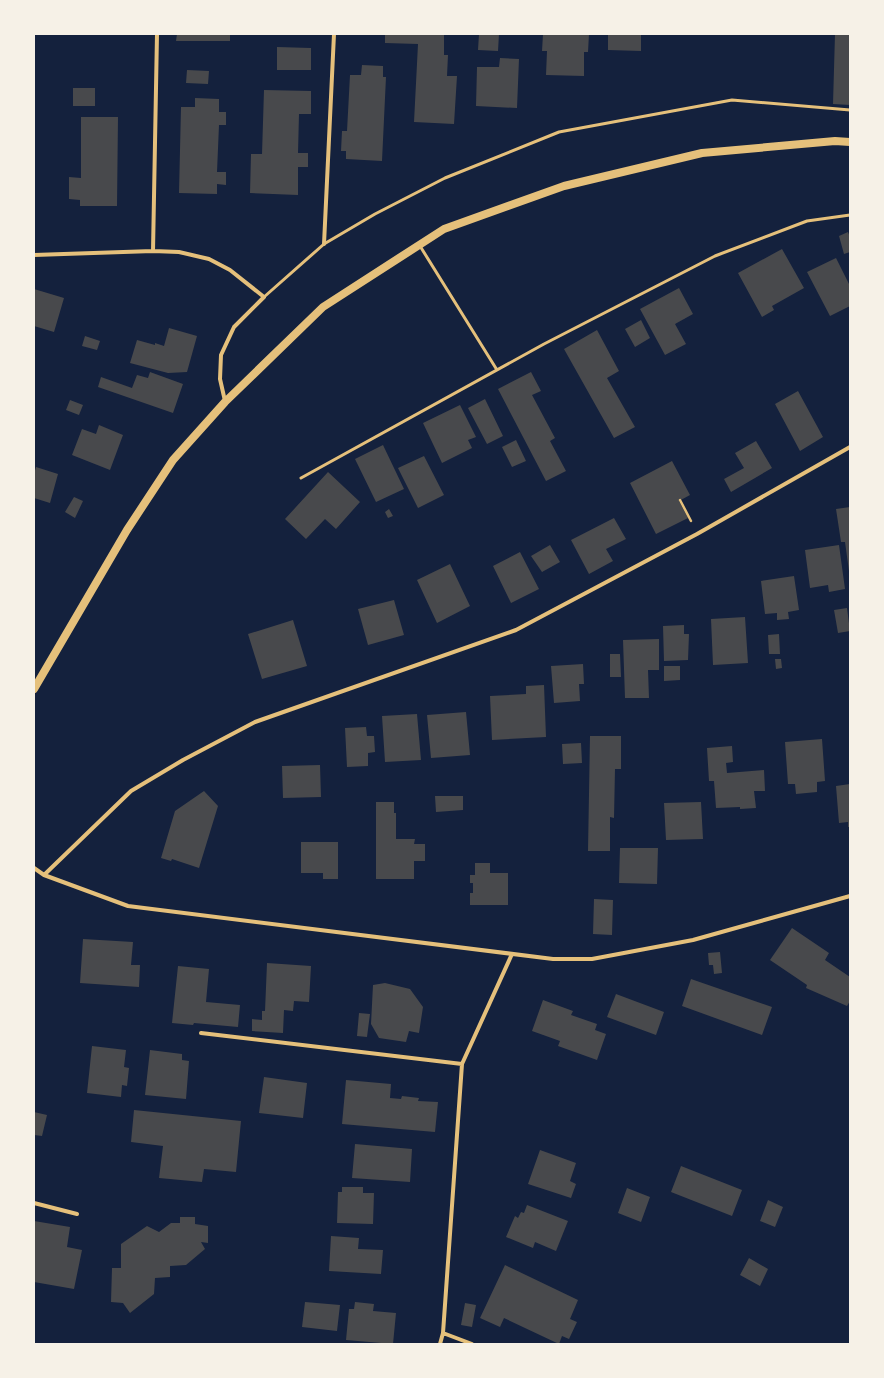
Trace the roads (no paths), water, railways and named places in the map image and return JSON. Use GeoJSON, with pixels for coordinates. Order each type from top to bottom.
{"type":"FeatureCollection","features":[{"type":"Feature","properties":{"kind":"main road"},"geometry":{"type":"LineString","coordinates":[[34,689],[131,524],[173,460],[225,402],[323,307],[444,228],[564,186],[702,154],[835,141],[850,142]]}},
{"type":"Feature","properties":{"kind":"street"},"geometry":{"type":"LineString","coordinates":[[153,251],[157,34]]}},
{"type":"Feature","properties":{"kind":"street"},"geometry":{"type":"LineString","coordinates":[[324,244],[334,34]]}},
{"type":"Feature","properties":{"kind":"street"},"geometry":{"type":"LineString","coordinates":[[34,255],[153,251],[179,252],[209,259],[230,270],[264,296],[234,327],[221,355],[220,379],[225,402]]}},
{"type":"Feature","properties":{"kind":"street"},"geometry":{"type":"LineString","coordinates":[[44,875],[131,791],[183,760],[249,725],[516,630],[697,534],[850,447]]}},
{"type":"Feature","properties":{"kind":"street"},"geometry":{"type":"LineString","coordinates":[[34,868],[44,875],[128,906],[553,959],[592,959],[693,940],[850,896]]}},
{"type":"Feature","properties":{"kind":"street"},"geometry":{"type":"LineString","coordinates":[[440,1344],[462,1064],[512,954]]}},
{"type":"Feature","properties":{"kind":"street"},"geometry":{"type":"LineString","coordinates":[[201,1033],[462,1064]]}},
{"type":"Feature","properties":{"kind":"street"},"geometry":{"type":"LineString","coordinates":[[34,1202],[77,1214]]}},
{"type":"Feature","properties":{"kind":"street"},"geometry":{"type":"LineString","coordinates":[[442,1333],[472,1344]]}},
{"type":"Feature","properties":{"kind":"lane"},"geometry":{"type":"LineString","coordinates":[[264,296],[324,244],[375,214],[445,178],[559,132],[732,100],[850,110]]}},
{"type":"Feature","properties":{"kind":"lane"},"geometry":{"type":"LineString","coordinates":[[301,478],[552,340],[714,256],[807,221],[850,215]]}},
{"type":"Feature","properties":{"kind":"lane"},"geometry":{"type":"LineString","coordinates":[[418,244],[497,370]]}}]}
